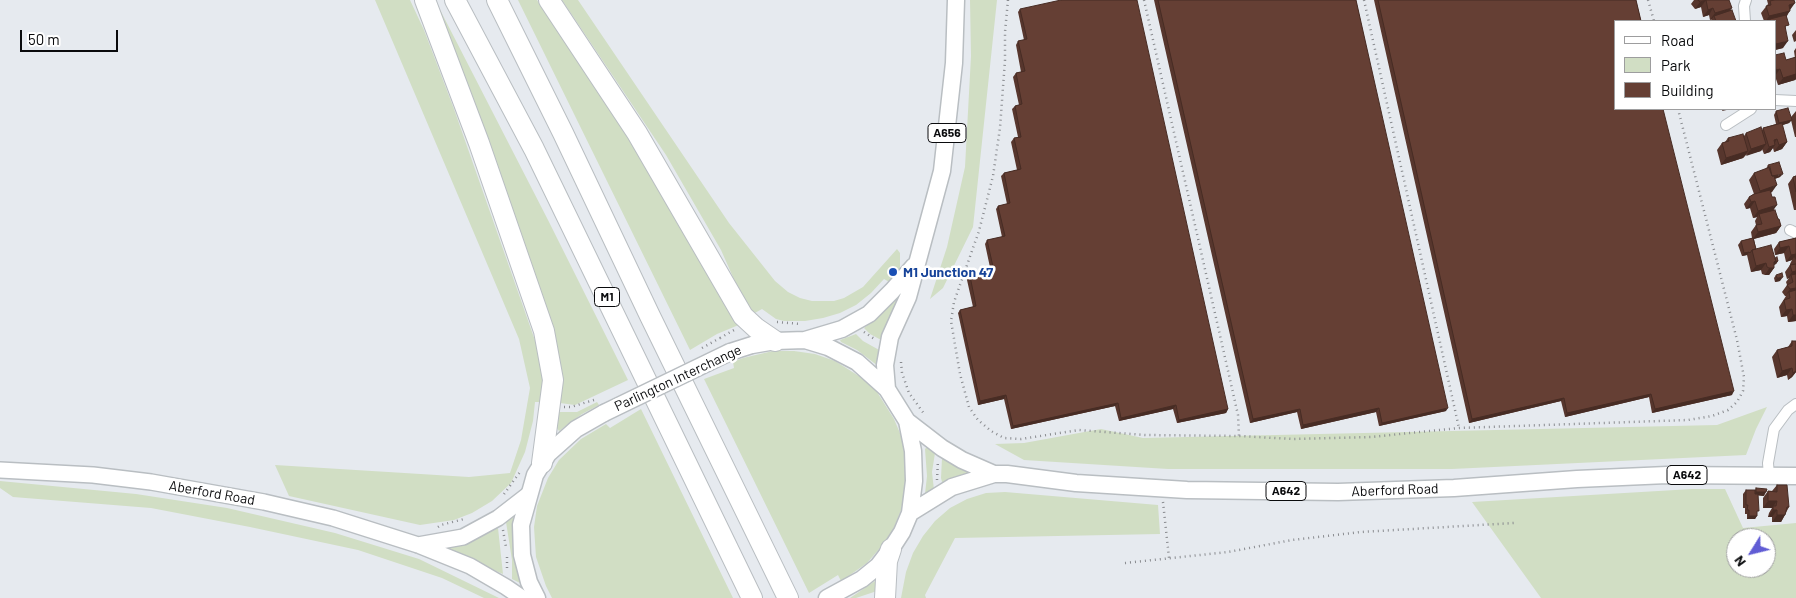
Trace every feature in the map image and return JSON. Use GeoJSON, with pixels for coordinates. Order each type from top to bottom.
{"type":"FeatureCollection","features":[{"type":"Feature","properties":{"kind":"highway"},"geometry":{"type":"LineString","coordinates":[[424,0],[479,142],[544,331],[553,380],[542,463]]}},
{"type":"Feature","properties":{"kind":"highway","name":"M1"},"geometry":{"type":"LineString","coordinates":[[455,0],[534,149],[752,598]]}},
{"type":"Feature","properties":{"kind":"highway","name":"M1"},"geometry":{"type":"LineString","coordinates":[[497,0],[564,133],[650,316],[788,598]]}},
{"type":"Feature","properties":{"kind":"highway"},"geometry":{"type":"LineString","coordinates":[[548,0],[637,133],[739,309],[749,322],[775,331]]}},
{"type":"Feature","properties":{"kind":"highway"},"geometry":{"type":"LineString","coordinates":[[885,598],[887,561],[891,549]]}},
{"type":"Feature","properties":{"kind":"main road","name":"A656"},"geometry":{"type":"LineString","coordinates":[[887,389],[885,365],[890,338],[908,297],[942,170],[954,63],[956,0]]}},
{"type":"Feature","properties":{"kind":"main road","name":"A656"},"geometry":{"type":"LineString","coordinates":[[806,332],[854,323],[880,304],[917,262]]}},
{"type":"Feature","properties":{"kind":"main road","name":"Parlington Interchange"},"geometry":{"type":"LineString","coordinates":[[537,598],[529,582],[522,555],[521,525],[535,475],[548,454],[601,406],[730,352],[752,345],[775,331],[806,332],[828,347],[857,362],[887,389],[907,421],[913,451],[914,481],[910,513],[902,532],[878,566],[862,579],[827,598]]}},
{"type":"Feature","properties":{"kind":"main road","name":"Aberford Road"},"geometry":{"type":"LineString","coordinates":[[907,421],[942,448],[962,460],[994,474]]}},
{"type":"Feature","properties":{"kind":"main road","name":"Aberford Road"},"geometry":{"type":"LineString","coordinates":[[0,470],[92,475],[151,482],[264,502],[332,518],[418,545],[470,566],[503,584],[522,598]]}},
{"type":"Feature","properties":{"kind":"main road","name":"Aberford Road"},"geometry":{"type":"LineString","coordinates":[[910,513],[940,493],[965,482],[994,474],[1076,483],[1162,488],[1338,492],[1454,488],[1667,475],[1796,476]]}},
{"type":"Feature","properties":{"kind":"main road","name":"Aberford Road"},"geometry":{"type":"LineString","coordinates":[[418,545],[463,537],[498,518],[529,494]]}},
{"type":"Feature","properties":{"kind":"street"},"geometry":{"type":"LineString","coordinates":[[1745,20],[1744,6],[1746,0]]}},
{"type":"Feature","properties":{"kind":"street"},"geometry":{"type":"LineString","coordinates":[[1776,100],[1796,101]]}},
{"type":"Feature","properties":{"kind":"street"},"geometry":{"type":"LineString","coordinates":[[1726,125],[1748,110]]}},
{"type":"Feature","properties":{"kind":"street"},"geometry":{"type":"LineString","coordinates":[[1769,476],[1768,462],[1774,429],[1788,410],[1796,404]]}},
{"type":"Feature","properties":{"kind":"path"},"geometry":{"type":"LineString","coordinates":[[1008,0],[1000,128],[992,176],[976,241],[954,302],[951,321],[960,374],[969,407],[978,420],[991,431],[1004,438],[1021,439],[1079,430],[1145,436],[1239,436],[1294,439],[1361,437],[1459,428],[1688,420],[1712,416],[1728,410],[1737,402],[1743,392],[1744,377],[1737,340],[1678,110]]}},
{"type":"Feature","properties":{"kind":"path"},"geometry":{"type":"LineString","coordinates":[[1144,0],[1238,415],[1239,436]]}},
{"type":"Feature","properties":{"kind":"path"},"geometry":{"type":"LineString","coordinates":[[1364,0],[1459,428]]}},
{"type":"Feature","properties":{"kind":"path"},"geometry":{"type":"LineString","coordinates":[[1648,0],[1654,20]]}},
{"type":"Feature","properties":{"kind":"path"},"geometry":{"type":"LineString","coordinates":[[720,338],[749,322]]}},
{"type":"Feature","properties":{"kind":"path"},"geometry":{"type":"LineString","coordinates":[[854,323],[868,336],[900,351],[902,372],[909,393],[926,416]]}},
{"type":"Feature","properties":{"kind":"path"},"geometry":{"type":"LineString","coordinates":[[775,331],[790,324],[806,332]]}},
{"type":"Feature","properties":{"kind":"path"},"geometry":{"type":"LineString","coordinates":[[550,406],[601,406]]}},
{"type":"Feature","properties":{"kind":"path"},"geometry":{"type":"LineString","coordinates":[[940,493],[936,475],[938,458],[942,448]]}},
{"type":"Feature","properties":{"kind":"path"},"geometry":{"type":"LineString","coordinates":[[503,495],[513,484],[522,468]]}},
{"type":"Feature","properties":{"kind":"path"},"geometry":{"type":"LineString","coordinates":[[1162,488],[1169,558]]}},
{"type":"Feature","properties":{"kind":"path"},"geometry":{"type":"LineString","coordinates":[[418,545],[441,525],[470,517]]}},
{"type":"Feature","properties":{"kind":"path"},"geometry":{"type":"LineString","coordinates":[[498,518],[502,525],[506,550],[507,576],[503,584]]}},
{"type":"Feature","properties":{"kind":"path"},"geometry":{"type":"LineString","coordinates":[[1125,563],[1228,552],[1292,540],[1362,532],[1514,523]]}},
{"type":"Feature","properties":{"kind":"green space"},"geometry":{"type":"Polygon","coordinates":[[[375,0],[410,0],[424,30],[454,109],[538,349],[540,349],[545,402],[535,402],[533,421],[525,452],[511,483],[492,501],[472,513],[454,520],[420,525],[289,496],[275,465],[469,477],[510,473],[521,440],[530,388],[519,339],[375,0]]]}},
{"type":"Feature","properties":{"kind":"green space"},"geometry":{"type":"Polygon","coordinates":[[[435,0],[628,380],[575,405],[560,403],[561,388],[435,0]]]}},
{"type":"Feature","properties":{"kind":"green space"},"geometry":{"type":"Polygon","coordinates":[[[518,0],[537,0],[641,156],[741,324],[717,334],[690,350],[518,0]]]}},
{"type":"Feature","properties":{"kind":"green space"},"geometry":{"type":"Polygon","coordinates":[[[562,0],[578,0],[729,223],[775,281],[788,292],[800,298],[812,301],[834,301],[844,298],[863,287],[897,249],[900,253],[900,269],[891,283],[884,279],[856,305],[840,313],[823,318],[805,321],[784,321],[776,319],[762,309],[753,314],[740,293],[721,250],[666,155],[562,0]]]}},
{"type":"Feature","properties":{"kind":"green space"},"geometry":{"type":"Polygon","coordinates":[[[970,0],[997,0],[973,227],[943,288],[930,299],[947,247],[965,167],[971,56],[970,0]]]}},
{"type":"Feature","properties":{"kind":"green space"},"geometry":{"type":"Polygon","coordinates":[[[905,284],[883,341],[870,334],[864,328],[887,308],[905,284]]]}},
{"type":"Feature","properties":{"kind":"green space"},"geometry":{"type":"Polygon","coordinates":[[[856,334],[863,341],[881,351],[878,366],[840,340],[856,334]]]}},
{"type":"Feature","properties":{"kind":"green space"},"geometry":{"type":"Polygon","coordinates":[[[773,351],[815,354],[835,361],[862,378],[877,392],[894,419],[902,438],[906,459],[907,480],[901,510],[893,530],[881,547],[867,563],[841,581],[838,575],[809,593],[704,379],[734,368],[733,362],[773,351]]]}},
{"type":"Feature","properties":{"kind":"green space"},"geometry":{"type":"Polygon","coordinates":[[[597,402],[599,405],[582,414],[559,431],[557,428],[559,412],[577,412],[597,402]]]}},
{"type":"Feature","properties":{"kind":"green space"},"geometry":{"type":"Polygon","coordinates":[[[1767,407],[1746,455],[1452,469],[1168,469],[1024,460],[995,444],[1024,443],[1101,429],[1143,438],[1717,425],[1767,407]]]}},
{"type":"Feature","properties":{"kind":"green space"},"geometry":{"type":"Polygon","coordinates":[[[641,409],[733,598],[552,598],[546,586],[536,557],[534,527],[537,506],[548,478],[559,460],[581,439],[606,424],[610,428],[641,409]]]}},
{"type":"Feature","properties":{"kind":"green space"},"geometry":{"type":"Polygon","coordinates":[[[927,447],[935,453],[932,472],[934,490],[926,495],[925,449],[927,447]]]}},
{"type":"Feature","properties":{"kind":"green space"},"geometry":{"type":"Polygon","coordinates":[[[942,458],[977,472],[943,486],[941,478],[942,458]]]}},
{"type":"Feature","properties":{"kind":"green space"},"geometry":{"type":"Polygon","coordinates":[[[0,481],[136,494],[227,508],[335,533],[419,559],[499,598],[484,598],[442,578],[358,550],[151,508],[13,497],[0,488],[0,481]]]}},
{"type":"Feature","properties":{"kind":"green space"},"geometry":{"type":"Polygon","coordinates":[[[1692,489],[1725,489],[1743,528],[1796,523],[1796,598],[1541,598],[1472,502],[1692,489]]]}},
{"type":"Feature","properties":{"kind":"green space"},"geometry":{"type":"Polygon","coordinates":[[[1005,492],[1158,505],[1160,534],[955,538],[925,595],[926,598],[901,598],[906,572],[913,553],[935,521],[950,508],[967,499],[986,493],[1005,492]]]}},
{"type":"Feature","properties":{"kind":"green space"},"geometry":{"type":"Polygon","coordinates":[[[513,517],[515,518],[522,582],[520,583],[512,579],[512,560],[506,522],[513,517]]]}},
{"type":"Feature","properties":{"kind":"green space"},"geometry":{"type":"Polygon","coordinates":[[[498,528],[503,574],[433,545],[471,540],[498,528]]]}},
{"type":"Feature","properties":{"kind":"green space"},"geometry":{"type":"Polygon","coordinates":[[[878,579],[880,590],[856,598],[850,598],[878,579]]]}},
{"type":"Feature","properties":{"kind":"building"},"geometry":{"type":"Polygon","coordinates":[[[1061,0],[1137,0],[1228,409],[1179,420],[1176,405],[1121,418],[1118,403],[1013,426],[1006,395],[980,401],[960,310],[976,306],[970,276],[994,271],[987,240],[1005,236],[998,206],[1010,203],[1004,173],[1021,169],[1014,138],[1021,137],[1015,106],[1022,104],[1016,73],[1025,71],[1018,41],[1027,39],[1020,9],[1061,0]]]}},
{"type":"Feature","properties":{"kind":"building"},"geometry":{"type":"Polygon","coordinates":[[[1158,0],[1356,0],[1448,408],[1382,423],[1379,408],[1303,425],[1300,409],[1253,419],[1158,0]]]}},
{"type":"Feature","properties":{"kind":"building"},"geometry":{"type":"Polygon","coordinates":[[[1378,0],[1636,0],[1641,20],[1614,20],[1614,110],[1663,110],[1734,391],[1655,409],[1651,394],[1567,413],[1564,398],[1472,419],[1378,0]]]}},
{"type":"Feature","properties":{"kind":"building"},"geometry":{"type":"Polygon","coordinates":[[[1706,0],[1729,0],[1732,8],[1715,13],[1713,8],[1708,10],[1706,0]]]}},
{"type":"Feature","properties":{"kind":"building"},"geometry":{"type":"Polygon","coordinates":[[[1794,0],[1795,3],[1789,5],[1790,11],[1769,16],[1766,6],[1771,5],[1770,1],[1794,0]]]}},
{"type":"Feature","properties":{"kind":"building"},"geometry":{"type":"Polygon","coordinates":[[[1732,10],[1736,20],[1716,20],[1714,16],[1732,10]]]}},
{"type":"Feature","properties":{"kind":"building"},"geometry":{"type":"Polygon","coordinates":[[[1786,15],[1789,25],[1785,26],[1788,41],[1776,44],[1776,20],[1770,19],[1786,15]]]}},
{"type":"Feature","properties":{"kind":"building"},"geometry":{"type":"Polygon","coordinates":[[[1784,53],[1786,60],[1796,57],[1796,74],[1783,78],[1780,69],[1776,70],[1776,55],[1784,53]]]}},
{"type":"Feature","properties":{"kind":"building"},"geometry":{"type":"Polygon","coordinates":[[[1788,108],[1792,120],[1779,123],[1776,111],[1788,108]]]}},
{"type":"Feature","properties":{"kind":"building"},"geometry":{"type":"Polygon","coordinates":[[[1782,123],[1787,142],[1779,145],[1777,139],[1774,140],[1775,145],[1769,147],[1763,128],[1782,123]]]}},
{"type":"Feature","properties":{"kind":"building"},"geometry":{"type":"Polygon","coordinates":[[[1761,127],[1766,144],[1751,149],[1746,133],[1761,127]]]}},
{"type":"Feature","properties":{"kind":"building"},"geometry":{"type":"Polygon","coordinates":[[[1743,134],[1748,151],[1726,158],[1722,143],[1729,141],[1728,138],[1743,134]]]}},
{"type":"Feature","properties":{"kind":"building"},"geometry":{"type":"Polygon","coordinates":[[[1779,162],[1783,174],[1772,176],[1768,165],[1779,162]]]}},
{"type":"Feature","properties":{"kind":"building"},"geometry":{"type":"Polygon","coordinates":[[[1770,167],[1777,185],[1760,191],[1754,173],[1770,167]]]}},
{"type":"Feature","properties":{"kind":"building"},"geometry":{"type":"Polygon","coordinates":[[[1796,176],[1796,192],[1793,177],[1796,176]]]}},
{"type":"Feature","properties":{"kind":"building"},"geometry":{"type":"Polygon","coordinates":[[[1770,190],[1772,197],[1775,197],[1777,205],[1758,211],[1755,201],[1751,202],[1749,197],[1770,190]]]}},
{"type":"Feature","properties":{"kind":"building"},"geometry":{"type":"Polygon","coordinates":[[[1775,210],[1781,226],[1758,232],[1756,225],[1762,224],[1759,214],[1775,210]]]}},
{"type":"Feature","properties":{"kind":"building"},"geometry":{"type":"Polygon","coordinates":[[[1753,238],[1756,249],[1750,253],[1744,253],[1741,241],[1753,238]]]}},
{"type":"Feature","properties":{"kind":"building"},"geometry":{"type":"Polygon","coordinates":[[[1796,238],[1796,254],[1791,255],[1789,246],[1780,248],[1779,242],[1796,238]]]}},
{"type":"Feature","properties":{"kind":"building"},"geometry":{"type":"Polygon","coordinates":[[[1771,245],[1776,262],[1774,262],[1774,268],[1767,267],[1766,263],[1756,266],[1752,250],[1771,245]]]}},
{"type":"Feature","properties":{"kind":"building"},"geometry":{"type":"Polygon","coordinates":[[[1796,264],[1796,271],[1792,272],[1790,265],[1796,264]]]}},
{"type":"Feature","properties":{"kind":"building"},"geometry":{"type":"Polygon","coordinates":[[[1782,273],[1783,277],[1777,278],[1776,275],[1782,273]]]}},
{"type":"Feature","properties":{"kind":"building"},"geometry":{"type":"Polygon","coordinates":[[[1796,274],[1796,288],[1790,289],[1787,285],[1793,282],[1791,275],[1796,274]]]}},
{"type":"Feature","properties":{"kind":"building"},"geometry":{"type":"Polygon","coordinates":[[[1796,290],[1796,315],[1793,315],[1792,309],[1786,310],[1784,300],[1790,298],[1789,292],[1796,290]]]}},
{"type":"Feature","properties":{"kind":"building"},"geometry":{"type":"Polygon","coordinates":[[[1792,341],[1796,341],[1796,371],[1793,373],[1792,368],[1782,371],[1777,350],[1792,346],[1792,341]]]}},
{"type":"Feature","properties":{"kind":"building"},"geometry":{"type":"Polygon","coordinates":[[[1777,485],[1787,485],[1789,507],[1787,507],[1785,515],[1777,515],[1777,510],[1773,510],[1773,506],[1776,506],[1777,501],[1768,501],[1768,491],[1777,492],[1777,485]]]}},
{"type":"Feature","properties":{"kind":"building"},"geometry":{"type":"Polygon","coordinates":[[[1756,488],[1767,489],[1766,492],[1756,492],[1756,488]]]}},
{"type":"Feature","properties":{"kind":"building"},"geometry":{"type":"Polygon","coordinates":[[[1746,490],[1755,490],[1755,494],[1758,494],[1759,511],[1757,511],[1757,516],[1749,516],[1748,505],[1746,505],[1746,490]]]}},
{"type":"Feature","properties":{"kind":"place","name":"M1 Junction 47"},"geometry":{"type":"Point","coordinates":[893,272]}}]}
